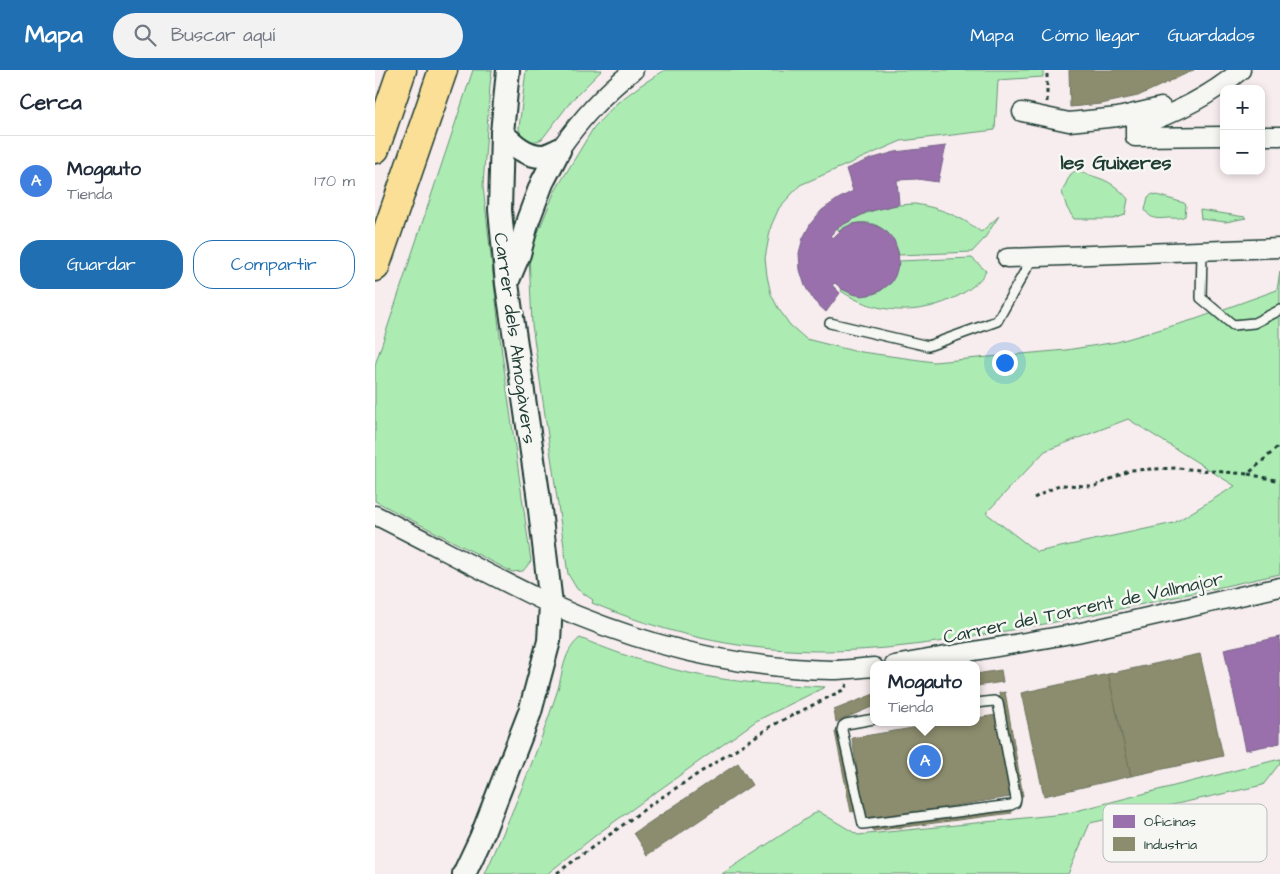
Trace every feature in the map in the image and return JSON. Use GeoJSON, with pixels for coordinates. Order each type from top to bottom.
{"type":"FeatureCollection","features":[{"type":"Feature","properties":{"kind":"highway"},"geometry":{"type":"LineString","coordinates":[[375,149],[402,70]]}},
{"type":"Feature","properties":{"kind":"highway"},"geometry":{"type":"LineString","coordinates":[[375,266],[443,70]]}},
{"type":"Feature","properties":{"kind":"street","name":"Carrer dels Almogàvers"},"geometry":{"type":"LineString","coordinates":[[464,874],[481,838],[531,712],[549,641],[551,604],[538,493],[507,284],[500,210],[502,133],[508,70]]}},
{"type":"Feature","properties":{"kind":"street"},"geometry":{"type":"LineString","coordinates":[[507,284],[519,254],[528,220],[542,183],[559,150],[577,123],[609,90],[634,70]]}},
{"type":"Feature","properties":{"kind":"street"},"geometry":{"type":"LineString","coordinates":[[1022,112],[1069,122],[1117,118],[1159,108],[1194,92],[1223,70]]}},
{"type":"Feature","properties":{"kind":"street"},"geometry":{"type":"LineString","coordinates":[[1220,136],[1135,137],[1135,127],[1185,107],[1241,70]]}},
{"type":"Feature","properties":{"kind":"street"},"geometry":{"type":"LineString","coordinates":[[502,133],[525,153],[544,156],[559,150]]}},
{"type":"Feature","properties":{"kind":"street"},"geometry":{"type":"LineString","coordinates":[[1265,136],[1280,136]]}},
{"type":"Feature","properties":{"kind":"street"},"geometry":{"type":"LineString","coordinates":[[1007,258],[1280,248]]}},
{"type":"Feature","properties":{"kind":"street"},"geometry":{"type":"LineString","coordinates":[[375,514],[551,604],[637,638],[704,656],[761,665],[833,670],[870,667]]}},
{"type":"Feature","properties":{"kind":"street","name":"Carrer del Torrent de Vallmajor"},"geometry":{"type":"LineString","coordinates":[[953,660],[1280,587]]}},
{"type":"Feature","properties":{"kind":"lane"},"geometry":{"type":"LineString","coordinates":[[1201,252],[1201,298],[1233,325],[1253,323],[1280,310]]}},
{"type":"Feature","properties":{"kind":"lane"},"geometry":{"type":"LineString","coordinates":[[830,322],[928,346],[997,322],[1033,257]]}},
{"type":"Feature","properties":{"kind":"lane"},"geometry":{"type":"LineString","coordinates":[[870,720],[846,724],[842,730],[863,824],[1011,805],[1015,803],[1016,799],[998,703],[994,701],[980,703]]}},
{"type":"Feature","properties":{"kind":"path"},"geometry":{"type":"LineString","coordinates":[[1047,70],[1047,117]]}},
{"type":"Feature","properties":{"kind":"path"},"geometry":{"type":"LineString","coordinates":[[1248,474],[1280,445]]}},
{"type":"Feature","properties":{"kind":"path"},"geometry":{"type":"LineString","coordinates":[[1034,498],[1059,485],[1095,486],[1131,470],[1176,468],[1248,474],[1280,481]]}},
{"type":"Feature","properties":{"kind":"path"},"geometry":{"type":"LineString","coordinates":[[557,873],[653,803],[773,726],[845,689],[850,669]]}},
{"type":"Feature","properties":{"kind":"green space"},"geometry":{"type":"Polygon","coordinates":[[[473,70],[492,70],[483,186],[502,354],[531,561],[523,571],[512,572],[375,501],[375,365],[473,70]]]}},
{"type":"Feature","properties":{"kind":"green space"},"geometry":{"type":"Polygon","coordinates":[[[526,70],[602,70],[572,100],[542,139],[530,141],[524,139],[519,128],[526,70]]]}},
{"type":"Feature","properties":{"kind":"green space"},"geometry":{"type":"Polygon","coordinates":[[[665,70],[1043,70],[1043,77],[998,80],[995,130],[901,141],[800,185],[779,208],[771,226],[765,258],[771,294],[790,325],[806,339],[854,351],[934,362],[1066,350],[1117,342],[1196,319],[1277,290],[1280,272],[1280,574],[1025,628],[914,645],[864,650],[789,650],[713,641],[664,629],[592,603],[593,600],[577,589],[568,574],[532,325],[529,255],[554,193],[594,127],[617,103],[665,70]],[[1128,419],[1045,451],[986,513],[1037,552],[1174,523],[1235,486],[1128,419]]]}},
{"type":"Feature","properties":{"kind":"green space"},"geometry":{"type":"Polygon","coordinates":[[[1075,171],[1104,180],[1122,192],[1128,199],[1125,215],[1113,219],[1074,219],[1067,208],[1062,192],[1070,175],[1075,171]]]}},
{"type":"Feature","properties":{"kind":"green space"},"geometry":{"type":"Polygon","coordinates":[[[1153,194],[1184,203],[1186,205],[1185,216],[1158,219],[1150,216],[1145,210],[1148,197],[1153,194]]]}},
{"type":"Feature","properties":{"kind":"green space"},"geometry":{"type":"Polygon","coordinates":[[[915,204],[950,214],[966,221],[981,232],[999,216],[984,239],[972,252],[899,255],[890,236],[884,229],[876,225],[858,223],[839,231],[837,228],[874,210],[915,204]]]}},
{"type":"Feature","properties":{"kind":"green space"},"geometry":{"type":"Polygon","coordinates":[[[1200,210],[1246,218],[1226,222],[1201,219],[1200,210]]]}},
{"type":"Feature","properties":{"kind":"green space"},"geometry":{"type":"Polygon","coordinates":[[[972,258],[986,271],[981,279],[958,296],[944,303],[929,307],[914,310],[884,308],[869,305],[841,291],[842,289],[862,295],[878,292],[891,280],[896,272],[899,261],[972,258]]]}},
{"type":"Feature","properties":{"kind":"green space"},"geometry":{"type":"Polygon","coordinates":[[[580,638],[618,653],[697,675],[749,682],[825,687],[756,721],[600,832],[547,874],[485,874],[533,759],[558,689],[567,655],[580,638]]]}},
{"type":"Feature","properties":{"kind":"green space"},"geometry":{"type":"Polygon","coordinates":[[[1280,759],[1280,763],[1263,785],[1176,804],[1103,804],[1280,759]]]}},
{"type":"Feature","properties":{"kind":"green space"},"geometry":{"type":"Polygon","coordinates":[[[1103,804],[1103,820],[1090,823],[1068,874],[722,874],[818,811],[858,835],[1064,814],[1103,804]]]}},
{"type":"Feature","properties":{"kind":"building: Oficinas"},"geometry":{"type":"Polygon","coordinates":[[[946,146],[938,182],[917,179],[897,180],[899,204],[867,212],[837,228],[830,236],[833,238],[842,229],[852,224],[875,225],[887,232],[894,240],[899,263],[891,283],[873,294],[862,296],[852,294],[835,283],[832,285],[840,293],[826,312],[814,301],[805,286],[800,270],[799,253],[803,238],[811,223],[822,210],[853,191],[846,169],[870,159],[895,152],[946,146]]]}},
{"type":"Feature","properties":{"kind":"building: Oficinas"},"geometry":{"type":"Polygon","coordinates":[[[1280,637],[1280,743],[1246,750],[1224,649],[1280,637]]]}},
{"type":"Feature","properties":{"kind":"building: Industria"},"geometry":{"type":"Polygon","coordinates":[[[1069,70],[1194,70],[1138,96],[1101,104],[1070,107],[1069,70]]]}},
{"type":"Feature","properties":{"kind":"building: Industria"},"geometry":{"type":"Polygon","coordinates":[[[1200,654],[1223,756],[1131,776],[1108,674],[1200,654]]]}},
{"type":"Feature","properties":{"kind":"building: Industria"},"geometry":{"type":"Polygon","coordinates":[[[1001,670],[1003,682],[980,685],[980,673],[1001,670]]]}},
{"type":"Feature","properties":{"kind":"building: Industria"},"geometry":{"type":"Polygon","coordinates":[[[1108,674],[1131,776],[1044,796],[1021,693],[1108,674]]]}},
{"type":"Feature","properties":{"kind":"building: Industria"},"geometry":{"type":"Polygon","coordinates":[[[1005,692],[1023,796],[1017,797],[999,693],[1005,692]]]}},
{"type":"Feature","properties":{"kind":"building: Industria"},"geometry":{"type":"Polygon","coordinates":[[[870,696],[870,708],[836,722],[834,710],[870,696]]]}},
{"type":"Feature","properties":{"kind":"building: Industria"},"geometry":{"type":"Polygon","coordinates":[[[997,715],[1010,797],[865,820],[852,738],[925,726],[980,726],[980,717],[997,715]]]}},
{"type":"Feature","properties":{"kind":"building: Industria"},"geometry":{"type":"Polygon","coordinates":[[[840,731],[856,811],[851,812],[835,732],[840,731]]]}},
{"type":"Feature","properties":{"kind":"building: Industria"},"geometry":{"type":"Polygon","coordinates":[[[738,763],[752,785],[648,855],[634,833],[738,763]]]}},
{"type":"Feature","properties":{"kind":"building: Industria"},"geometry":{"type":"Polygon","coordinates":[[[1011,808],[1012,813],[873,831],[872,826],[1011,808]]]}},
{"type":"Feature","properties":{"kind":"place","name":"Mogauto"},"geometry":{"type":"Point","coordinates":[925,761]}},
{"type":"Feature","properties":{"kind":"district","name":"les Guixeres"},"geometry":{"type":"Point","coordinates":[1116,162]}}]}
